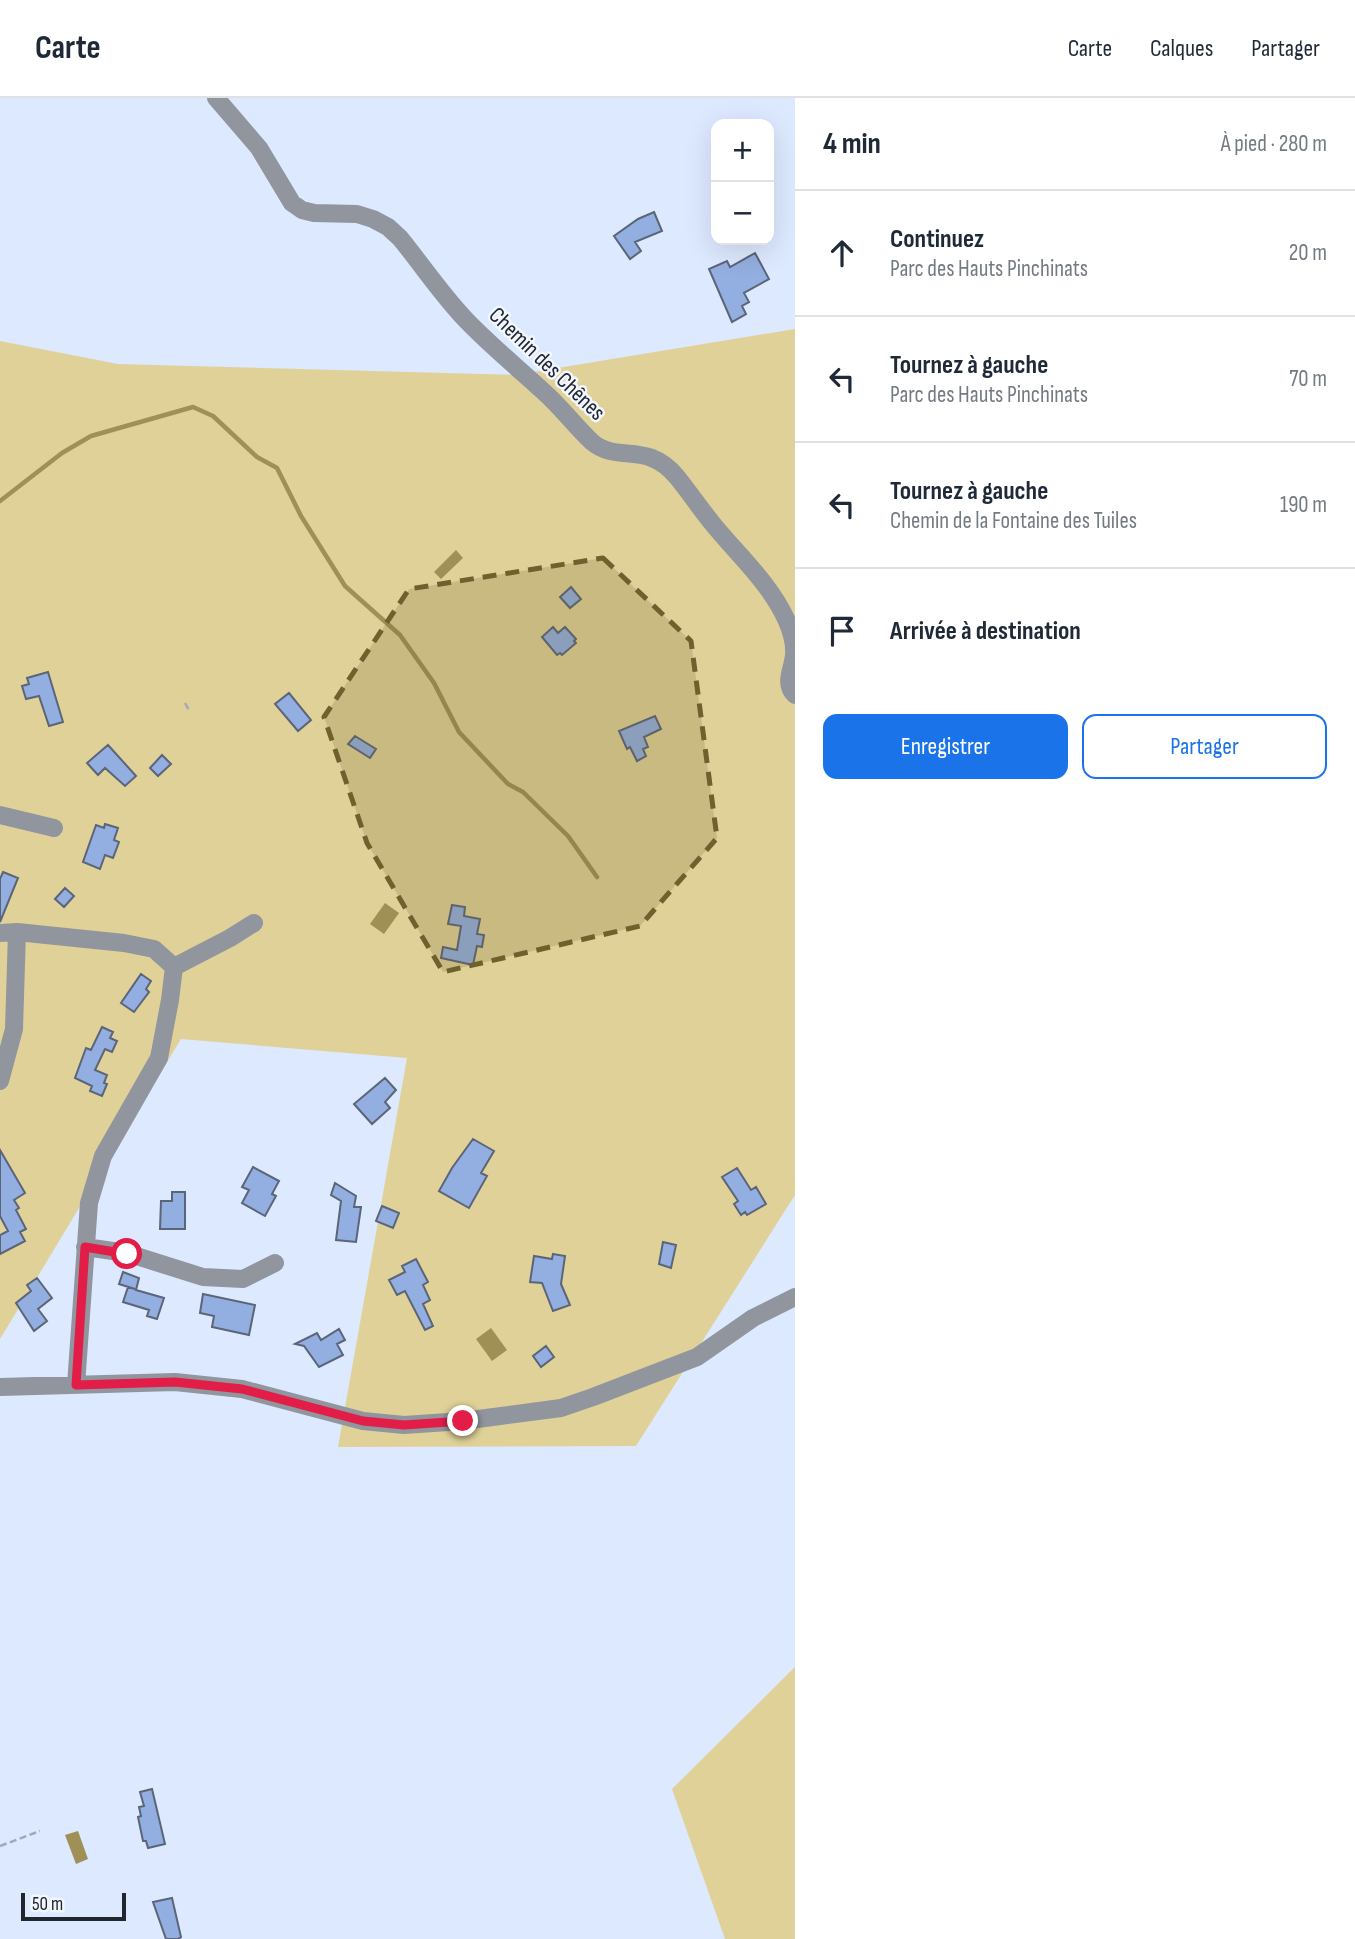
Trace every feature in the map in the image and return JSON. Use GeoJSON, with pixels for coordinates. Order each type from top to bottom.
{"type":"FeatureCollection","features":[{"type":"Feature","properties":{"kind":"street","name":"Chemin des Chênes"},"geometry":{"type":"LineString","coordinates":[[215,98],[259,148],[292,203],[302,210],[314,213],[357,214],[388,227],[400,238],[464,318],[546,393],[593,442],[609,451],[648,455],[660,460],[676,476],[754,571],[782,610],[792,632],[795,652],[789,680],[791,691],[795,695]]}},
{"type":"Feature","properties":{"kind":"street"},"geometry":{"type":"LineString","coordinates":[[0,815],[54,828]]}},
{"type":"Feature","properties":{"kind":"street"},"geometry":{"type":"LineString","coordinates":[[174,967],[230,938],[254,922]]}},
{"type":"Feature","properties":{"kind":"street"},"geometry":{"type":"LineString","coordinates":[[0,1081],[14,1030],[9,933],[124,943],[154,949],[174,967]]}},
{"type":"Feature","properties":{"kind":"street"},"geometry":{"type":"LineString","coordinates":[[76,1385],[89,1203],[103,1156],[159,1058],[174,967]]}},
{"type":"Feature","properties":{"kind":"street"},"geometry":{"type":"LineString","coordinates":[[85,1247],[127,1254],[203,1277],[243,1279],[275,1263]]}},
{"type":"Feature","properties":{"kind":"street"},"geometry":{"type":"LineString","coordinates":[[0,1387],[175,1382],[242,1389],[363,1421],[404,1425],[463,1421],[561,1408],[593,1397],[697,1357],[753,1318],[795,1297]]}},
{"type":"Feature","properties":{"kind":"path"},"geometry":{"type":"LineString","coordinates":[[186,703],[190,712]]}},
{"type":"Feature","properties":{"kind":"path"},"geometry":{"type":"LineString","coordinates":[[0,1846],[40,1831]]}},
{"type":"Feature","properties":{"kind":"highlighted area"},"geometry":{"type":"Polygon","coordinates":[[[603,558],[691,641],[717,838],[640,926],[443,972],[367,843],[324,717],[409,589],[603,558]]]}},
{"type":"Feature","properties":{"kind":"shaded area"},"geometry":{"type":"Polygon","coordinates":[[[795,329],[795,1195],[636,1446],[338,1447],[407,1058],[181,1039],[0,1339],[0,341],[118,364],[515,375],[795,329]]]}},
{"type":"Feature","properties":{"kind":"shaded area"},"geometry":{"type":"Polygon","coordinates":[[[456,550],[463,558],[441,579],[434,572],[456,550]]]}},
{"type":"Feature","properties":{"kind":"shaded area"},"geometry":{"type":"Polygon","coordinates":[[[385,903],[399,913],[384,934],[370,924],[385,903]]]}},
{"type":"Feature","properties":{"kind":"shaded area"},"geometry":{"type":"Polygon","coordinates":[[[491,1328],[507,1350],[492,1361],[476,1339],[491,1328]]]}},
{"type":"Feature","properties":{"kind":"shaded area"},"geometry":{"type":"Polygon","coordinates":[[[795,1667],[795,1939],[725,1939],[672,1789],[795,1667]]]}},
{"type":"Feature","properties":{"kind":"shaded area"},"geometry":{"type":"Polygon","coordinates":[[[78,1831],[88,1859],[76,1864],[65,1835],[78,1831]]]}},
{"type":"Feature","properties":{"kind":"building"},"geometry":{"type":"Polygon","coordinates":[[[654,212],[662,231],[635,242],[641,251],[630,259],[614,236],[638,219],[654,212]]]}},
{"type":"Feature","properties":{"kind":"building"},"geometry":{"type":"Polygon","coordinates":[[[755,253],[769,279],[744,293],[749,302],[742,306],[746,314],[732,322],[709,269],[727,261],[730,267],[755,253]]]}},
{"type":"Feature","properties":{"kind":"building"},"geometry":{"type":"Polygon","coordinates":[[[571,587],[581,599],[570,608],[560,597],[571,587]]]}},
{"type":"Feature","properties":{"kind":"building"},"geometry":{"type":"Polygon","coordinates":[[[553,627],[558,633],[565,627],[576,639],[576,643],[562,655],[557,655],[542,637],[553,627]]]}},
{"type":"Feature","properties":{"kind":"building"},"geometry":{"type":"Polygon","coordinates":[[[48,672],[63,722],[49,726],[39,696],[26,699],[22,686],[29,684],[27,678],[48,672]]]}},
{"type":"Feature","properties":{"kind":"building"},"geometry":{"type":"Polygon","coordinates":[[[289,693],[311,720],[298,731],[275,704],[289,693]]]}},
{"type":"Feature","properties":{"kind":"building"},"geometry":{"type":"Polygon","coordinates":[[[655,716],[661,729],[644,737],[648,747],[643,749],[646,756],[637,761],[630,747],[627,749],[619,731],[655,716]]]}},
{"type":"Feature","properties":{"kind":"building"},"geometry":{"type":"Polygon","coordinates":[[[355,736],[376,749],[370,758],[348,744],[355,736]]]}},
{"type":"Feature","properties":{"kind":"building"},"geometry":{"type":"Polygon","coordinates":[[[108,745],[136,776],[125,786],[105,768],[98,775],[87,763],[108,745]]]}},
{"type":"Feature","properties":{"kind":"building"},"geometry":{"type":"Polygon","coordinates":[[[162,755],[171,764],[158,776],[150,768],[162,755]]]}},
{"type":"Feature","properties":{"kind":"building"},"geometry":{"type":"Polygon","coordinates":[[[105,824],[118,828],[114,840],[119,842],[113,858],[105,855],[100,869],[83,862],[96,825],[104,828],[105,824]]]}},
{"type":"Feature","properties":{"kind":"building"},"geometry":{"type":"Polygon","coordinates":[[[3,872],[18,878],[0,922],[0,879],[3,872]]]}},
{"type":"Feature","properties":{"kind":"building"},"geometry":{"type":"Polygon","coordinates":[[[65,888],[74,896],[64,907],[55,899],[65,888]]]}},
{"type":"Feature","properties":{"kind":"building"},"geometry":{"type":"Polygon","coordinates":[[[452,905],[465,907],[464,916],[480,919],[477,934],[484,935],[482,947],[477,946],[473,965],[441,958],[443,947],[457,950],[461,926],[448,924],[452,905]]]}},
{"type":"Feature","properties":{"kind":"building"},"geometry":{"type":"Polygon","coordinates":[[[141,974],[151,981],[146,989],[149,992],[134,1012],[121,1003],[141,974]]]}},
{"type":"Feature","properties":{"kind":"building"},"geometry":{"type":"Polygon","coordinates":[[[102,1027],[113,1032],[110,1038],[117,1041],[112,1052],[105,1049],[95,1070],[107,1075],[102,1096],[90,1091],[92,1086],[75,1078],[86,1048],[91,1050],[102,1027]]]}},
{"type":"Feature","properties":{"kind":"building"},"geometry":{"type":"Polygon","coordinates":[[[385,1078],[396,1090],[385,1102],[390,1108],[372,1124],[354,1104],[385,1078]]]}},
{"type":"Feature","properties":{"kind":"building"},"geometry":{"type":"Polygon","coordinates":[[[473,1139],[494,1151],[481,1173],[487,1176],[469,1208],[439,1191],[473,1139]]]}},
{"type":"Feature","properties":{"kind":"building"},"geometry":{"type":"Polygon","coordinates":[[[0,1150],[25,1193],[14,1200],[26,1229],[20,1232],[25,1241],[0,1254],[0,1235],[8,1231],[0,1216],[0,1150]]]}},
{"type":"Feature","properties":{"kind":"building"},"geometry":{"type":"Polygon","coordinates":[[[253,1167],[279,1181],[272,1194],[276,1196],[265,1216],[242,1203],[249,1190],[242,1187],[253,1167]]]}},
{"type":"Feature","properties":{"kind":"building"},"geometry":{"type":"Polygon","coordinates":[[[737,1168],[751,1190],[756,1187],[766,1204],[747,1215],[745,1212],[741,1215],[734,1204],[738,1201],[722,1177],[737,1168]]]}},
{"type":"Feature","properties":{"kind":"building"},"geometry":{"type":"Polygon","coordinates":[[[335,1183],[356,1196],[354,1207],[361,1207],[356,1242],[336,1240],[341,1201],[331,1195],[335,1183]]]}},
{"type":"Feature","properties":{"kind":"building"},"geometry":{"type":"Polygon","coordinates":[[[172,1192],[185,1192],[185,1229],[160,1229],[161,1201],[172,1201],[172,1192]]]}},
{"type":"Feature","properties":{"kind":"building"},"geometry":{"type":"Polygon","coordinates":[[[382,1206],[399,1213],[393,1228],[376,1221],[382,1206]]]}},
{"type":"Feature","properties":{"kind":"building"},"geometry":{"type":"Polygon","coordinates":[[[663,1242],[676,1245],[671,1268],[659,1264],[663,1242]]]}},
{"type":"Feature","properties":{"kind":"building"},"geometry":{"type":"Polygon","coordinates":[[[553,1254],[565,1256],[561,1284],[570,1305],[553,1311],[542,1283],[530,1282],[534,1256],[552,1259],[553,1254]]]}},
{"type":"Feature","properties":{"kind":"building"},"geometry":{"type":"Polygon","coordinates":[[[416,1259],[428,1282],[423,1285],[430,1300],[423,1304],[433,1326],[425,1330],[405,1291],[397,1295],[389,1280],[405,1272],[402,1266],[416,1259]]]}},
{"type":"Feature","properties":{"kind":"building"},"geometry":{"type":"Polygon","coordinates":[[[123,1272],[139,1278],[136,1290],[164,1298],[157,1319],[147,1316],[149,1310],[123,1302],[128,1287],[135,1289],[119,1284],[123,1272]]]}},
{"type":"Feature","properties":{"kind":"building"},"geometry":{"type":"Polygon","coordinates":[[[37,1278],[52,1298],[38,1309],[47,1321],[34,1331],[16,1303],[31,1291],[27,1285],[37,1278]]]}},
{"type":"Feature","properties":{"kind":"building"},"geometry":{"type":"Polygon","coordinates":[[[203,1294],[255,1305],[249,1335],[212,1327],[214,1316],[200,1313],[203,1294]]]}},
{"type":"Feature","properties":{"kind":"building"},"geometry":{"type":"Polygon","coordinates":[[[339,1329],[345,1340],[337,1344],[343,1355],[319,1367],[304,1346],[295,1344],[317,1333],[321,1340],[339,1329]]]}},
{"type":"Feature","properties":{"kind":"building"},"geometry":{"type":"Polygon","coordinates":[[[546,1346],[554,1357],[541,1367],[533,1356],[546,1346]]]}},
{"type":"Feature","properties":{"kind":"building"},"geometry":{"type":"Polygon","coordinates":[[[152,1789],[165,1844],[148,1848],[146,1841],[143,1841],[138,1817],[141,1816],[139,1807],[144,1806],[140,1792],[152,1789]]]}},
{"type":"Feature","properties":{"kind":"building"},"geometry":{"type":"Polygon","coordinates":[[[172,1898],[181,1937],[166,1939],[153,1902],[172,1898]]]}},
{"type":"Feature","properties":{"kind":"waterway"},"geometry":{"type":"LineString","coordinates":[[0,501],[62,453],[91,436],[193,407],[213,416],[257,457],[277,468],[301,516],[345,586],[400,635],[434,683],[459,732],[508,784],[523,792],[568,836],[597,877]]}},
{"type":"Feature","properties":{"kind":"route"},"geometry":{"type":"LineString","coordinates":[[127,1254],[85,1247],[76,1385],[175,1382],[242,1389],[363,1421],[404,1425],[463,1421]]}}]}
